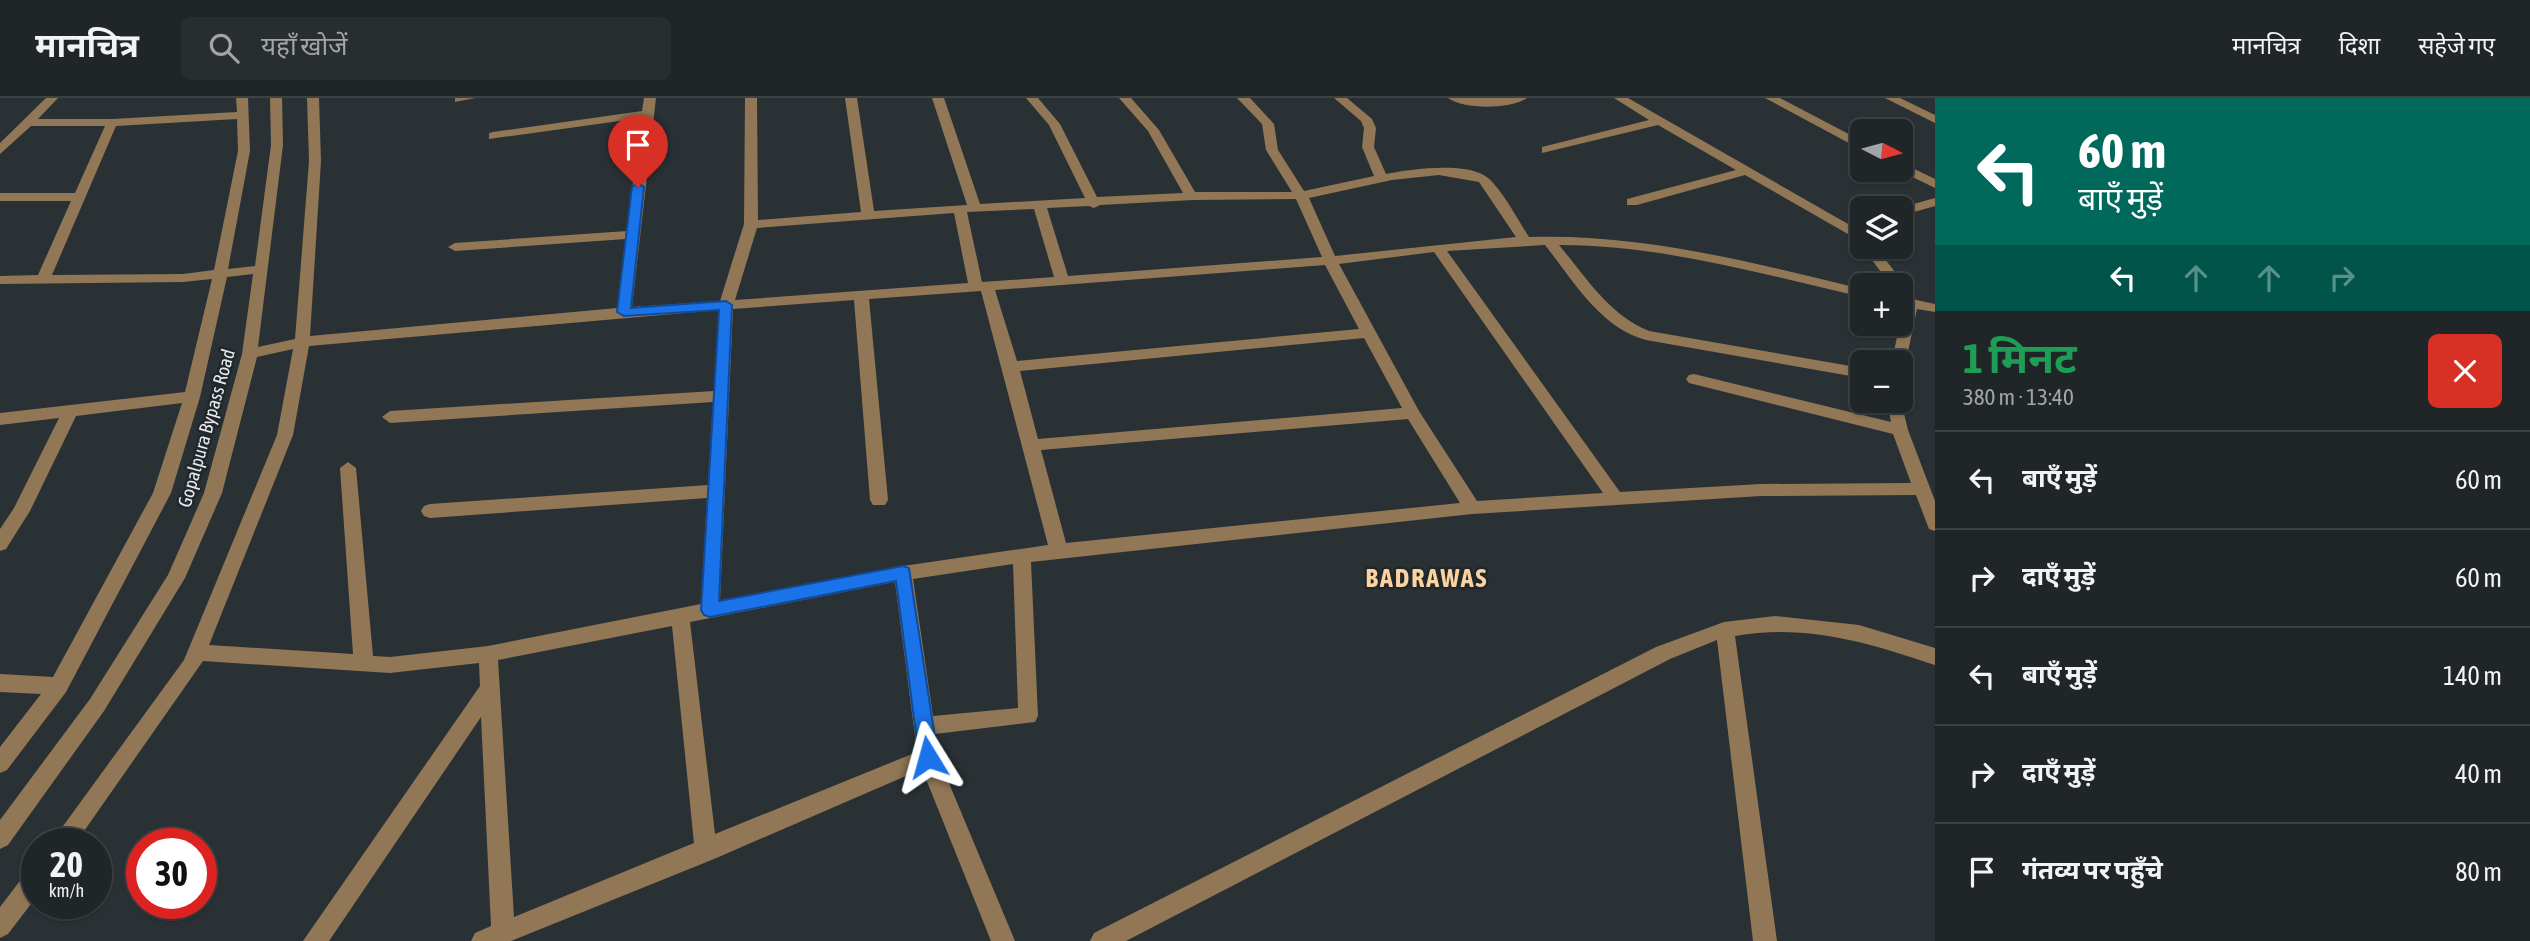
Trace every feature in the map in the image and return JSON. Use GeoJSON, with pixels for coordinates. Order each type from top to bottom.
{"type":"FeatureCollection","features":[{"type":"Feature","properties":{"kind":"street"},"geometry":{"type":"LineString","coordinates":[[3,146],[52,98]]}},
{"type":"Feature","properties":{"kind":"street","name":"Gopalpura Bypass Road"},"geometry":{"type":"LineString","coordinates":[[0,838],[97,705],[176,579],[213,493],[250,354],[277,145],[276,98]]}},
{"type":"Feature","properties":{"kind":"street"},"geometry":{"type":"LineString","coordinates":[[73,828],[192,664],[285,435],[302,342],[315,160],[313,98]]}},
{"type":"Feature","properties":{"kind":"street"},"geometry":{"type":"LineString","coordinates":[[624,312],[635,233],[639,167],[650,98]]}},
{"type":"Feature","properties":{"kind":"street"},"geometry":{"type":"LineString","coordinates":[[710,610],[726,305],[751,224],[751,98]]}},
{"type":"Feature","properties":{"kind":"street"},"geometry":{"type":"LineString","coordinates":[[851,98],[868,215]]}},
{"type":"Feature","properties":{"kind":"street"},"geometry":{"type":"LineString","coordinates":[[938,98],[975,208]]}},
{"type":"Feature","properties":{"kind":"street"},"geometry":{"type":"LineString","coordinates":[[1032,98],[1054,124],[1094,204]]}},
{"type":"Feature","properties":{"kind":"street"},"geometry":{"type":"LineString","coordinates":[[1125,98],[1153,130],[1191,196]]}},
{"type":"Feature","properties":{"kind":"street"},"geometry":{"type":"LineString","coordinates":[[1243,98],[1259,111],[1268,124],[1272,150],[1301,195],[1330,261],[1412,412],[1472,508]]}},
{"type":"Feature","properties":{"kind":"street"},"geometry":{"type":"LineString","coordinates":[[1340,98],[1366,119],[1370,128],[1368,147],[1381,177]]}},
{"type":"Feature","properties":{"kind":"street"},"geometry":{"type":"LineString","coordinates":[[1454,98],[1491,103],[1521,98]]}},
{"type":"Feature","properties":{"kind":"street"},"geometry":{"type":"LineString","coordinates":[[1620,98],[1850,232]]}},
{"type":"Feature","properties":{"kind":"street"},"geometry":{"type":"LineString","coordinates":[[1771,98],[1850,140]]}},
{"type":"Feature","properties":{"kind":"street"},"geometry":{"type":"LineString","coordinates":[[1891,98],[1935,119]]}},
{"type":"Feature","properties":{"kind":"street"},"geometry":{"type":"LineString","coordinates":[[29,122],[112,123],[243,106]]}},
{"type":"Feature","properties":{"kind":"street","name":"Gopalpura Bypass Road"},"geometry":{"type":"LineString","coordinates":[[0,763],[59,686],[162,493],[192,397],[219,276],[244,150],[243,106]]}},
{"type":"Feature","properties":{"kind":"street"},"geometry":{"type":"LineString","coordinates":[[493,136],[648,114]]}},
{"type":"Feature","properties":{"kind":"street"},"geometry":{"type":"LineString","coordinates":[[1546,150],[1658,121]]}},
{"type":"Feature","properties":{"kind":"street"},"geometry":{"type":"LineString","coordinates":[[43,279],[112,123]]}},
{"type":"Feature","properties":{"kind":"street"},"geometry":{"type":"LineString","coordinates":[[751,224],[1191,196],[1301,195],[1381,177],[1455,171],[1483,179],[1526,242]]}},
{"type":"Feature","properties":{"kind":"street"},"geometry":{"type":"LineString","coordinates":[[1632,202],[1747,171]]}},
{"type":"Feature","properties":{"kind":"street"},"geometry":{"type":"LineString","coordinates":[[1913,173],[1935,184]]}},
{"type":"Feature","properties":{"kind":"street"},"geometry":{"type":"LineString","coordinates":[[0,197],[79,197]]}},
{"type":"Feature","properties":{"kind":"street"},"geometry":{"type":"LineString","coordinates":[[1913,208],[1935,202]]}},
{"type":"Feature","properties":{"kind":"street"},"geometry":{"type":"LineString","coordinates":[[1040,206],[1062,279]]}},
{"type":"Feature","properties":{"kind":"street"},"geometry":{"type":"LineString","coordinates":[[960,209],[982,286],[1011,367],[1059,552]]}},
{"type":"Feature","properties":{"kind":"street"},"geometry":{"type":"LineString","coordinates":[[455,247],[635,233]]}},
{"type":"Feature","properties":{"kind":"street"},"geometry":{"type":"LineString","coordinates":[[250,354],[302,342],[624,312],[1330,261],[1438,248],[1526,242],[1610,243],[1672,251],[1850,290]]}},
{"type":"Feature","properties":{"kind":"street"},"geometry":{"type":"LineString","coordinates":[[1550,242],[1612,317],[1626,327],[1646,335],[1850,371]]}},
{"type":"Feature","properties":{"kind":"street"},"geometry":{"type":"LineString","coordinates":[[1438,248],[1615,498]]}},
{"type":"Feature","properties":{"kind":"street"},"geometry":{"type":"LineString","coordinates":[[0,280],[219,276],[261,270]]}},
{"type":"Feature","properties":{"kind":"street"},"geometry":{"type":"LineString","coordinates":[[861,294],[879,500]]}},
{"type":"Feature","properties":{"kind":"street"},"geometry":{"type":"LineString","coordinates":[[1913,303],[1935,308]]}},
{"type":"Feature","properties":{"kind":"street"},"geometry":{"type":"LineString","coordinates":[[1011,367],[1369,333]]}},
{"type":"Feature","properties":{"kind":"street"},"geometry":{"type":"LineString","coordinates":[[1694,379],[1899,430]]}},
{"type":"Feature","properties":{"kind":"street"},"geometry":{"type":"LineString","coordinates":[[390,417],[720,396]]}},
{"type":"Feature","properties":{"kind":"street"},"geometry":{"type":"LineString","coordinates":[[0,419],[192,397]]}},
{"type":"Feature","properties":{"kind":"street"},"geometry":{"type":"LineString","coordinates":[[0,544],[20,511],[70,412]]}},
{"type":"Feature","properties":{"kind":"street"},"geometry":{"type":"LineString","coordinates":[[1031,445],[1412,412]]}},
{"type":"Feature","properties":{"kind":"street"},"geometry":{"type":"LineString","coordinates":[[1897,413],[1899,430],[1935,524]]}},
{"type":"Feature","properties":{"kind":"street"},"geometry":{"type":"LineString","coordinates":[[348,468],[359,631],[364,663]]}},
{"type":"Feature","properties":{"kind":"street"},"geometry":{"type":"LineString","coordinates":[[197,652],[390,665],[488,654],[903,573],[1085,547],[1472,508],[1615,498],[1761,490],[1923,489]]}},
{"type":"Feature","properties":{"kind":"street"},"geometry":{"type":"LineString","coordinates":[[430,511],[717,491]]}},
{"type":"Feature","properties":{"kind":"street"},"geometry":{"type":"LineString","coordinates":[[0,513],[20,511]]}},
{"type":"Feature","properties":{"kind":"street"},"geometry":{"type":"LineString","coordinates":[[924,726],[1028,716],[1022,557]]}},
{"type":"Feature","properties":{"kind":"street"},"geometry":{"type":"LineString","coordinates":[[903,573],[928,757],[1003,941]]}},
{"type":"Feature","properties":{"kind":"street"},"geometry":{"type":"LineString","coordinates":[[680,616],[706,851]]}},
{"type":"Feature","properties":{"kind":"street"},"geometry":{"type":"LineString","coordinates":[[1102,941],[1663,653],[1725,630],[1795,623],[1902,642],[1935,657]]}},
{"type":"Feature","properties":{"kind":"street"},"geometry":{"type":"LineString","coordinates":[[1725,630],[1765,941]]}},
{"type":"Feature","properties":{"kind":"street"},"geometry":{"type":"LineString","coordinates":[[488,654],[503,932]]}},
{"type":"Feature","properties":{"kind":"street"},"geometry":{"type":"LineString","coordinates":[[0,682],[59,686]]}},
{"type":"Feature","properties":{"kind":"street"},"geometry":{"type":"LineString","coordinates":[[315,941],[490,688]]}},
{"type":"Feature","properties":{"kind":"street"},"geometry":{"type":"LineString","coordinates":[[483,941],[928,757]]}},
{"type":"Feature","properties":{"kind":"street"},"geometry":{"type":"LineString","coordinates":[[0,926],[21,898]]}},
{"type":"Feature","properties":{"kind":"district","name":"BADRAWAS"},"geometry":{"type":"Point","coordinates":[1427,578]}},
{"type":"Feature","properties":{"kind":"route"},"geometry":{"type":"LineString","coordinates":[[638,187],[624,312],[726,305],[710,610],[903,573],[928,757]]}}]}
